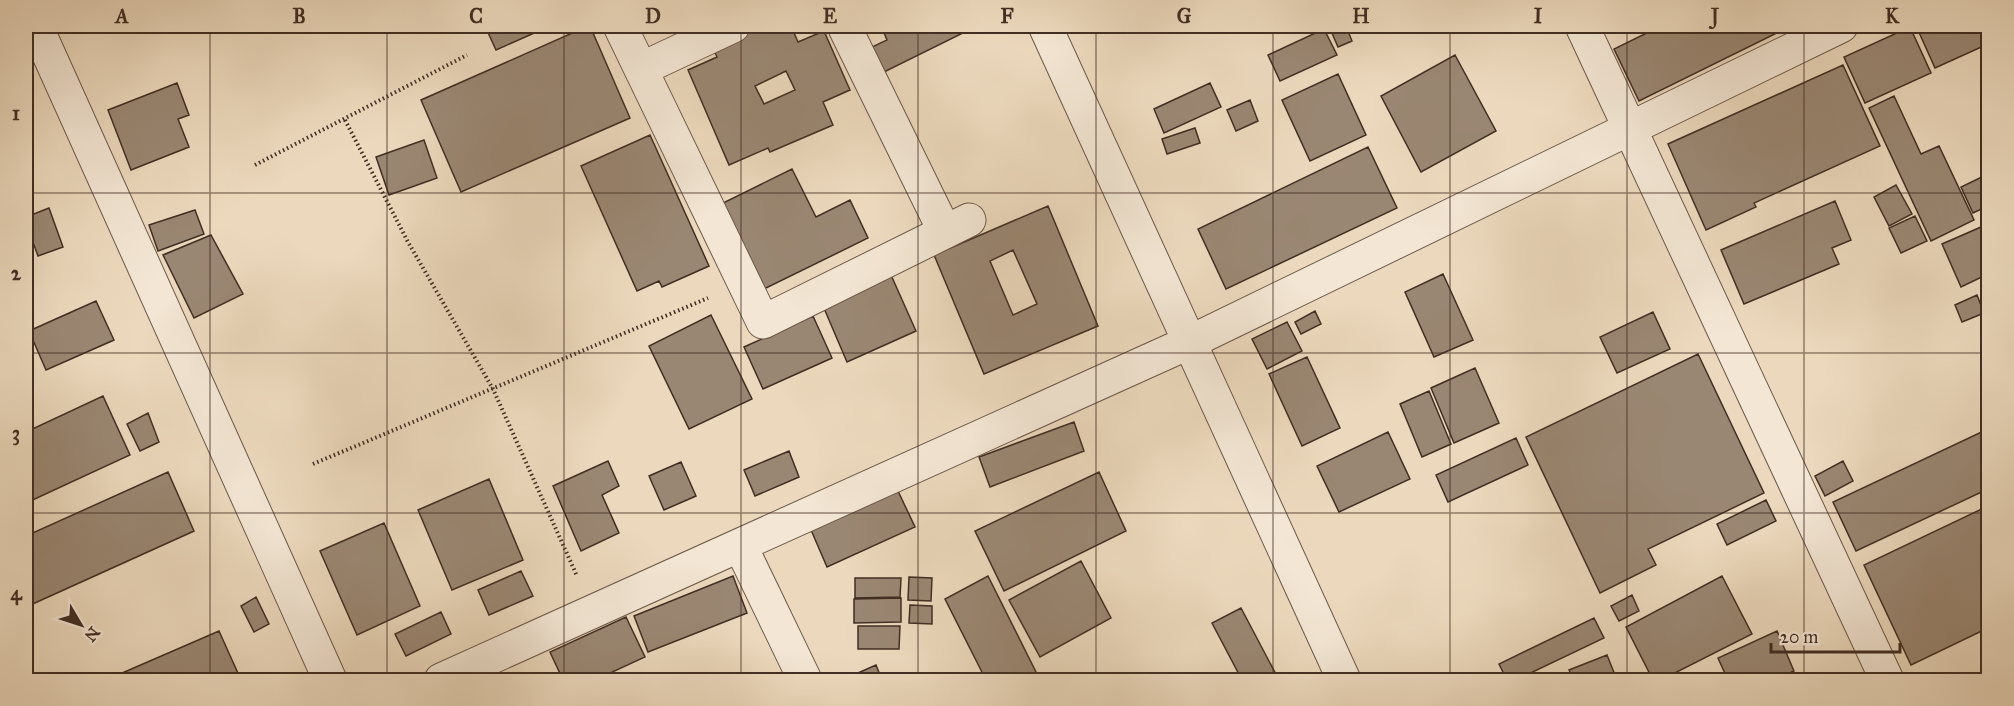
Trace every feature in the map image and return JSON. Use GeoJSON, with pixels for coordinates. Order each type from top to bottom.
{"type":"FeatureCollection","features":[{"type":"Feature","properties":{"kind":"street"},"geometry":{"type":"LineString","coordinates":[[36,26],[330,681]]}},
{"type":"Feature","properties":{"kind":"street"},"geometry":{"type":"LineString","coordinates":[[620,26],[763,322],[957,226],[844,26]]}},
{"type":"Feature","properties":{"kind":"street"},"geometry":{"type":"LineString","coordinates":[[641,69],[733,26]]}},
{"type":"Feature","properties":{"kind":"street"},"geometry":{"type":"LineString","coordinates":[[1045,26],[1344,681]]}},
{"type":"Feature","properties":{"kind":"street"},"geometry":{"type":"LineString","coordinates":[[1582,26],[1887,681]]}},
{"type":"Feature","properties":{"kind":"street"},"geometry":{"type":"LineString","coordinates":[[441,681],[1190,342],[1841,26]]}},
{"type":"Feature","properties":{"kind":"street"},"geometry":{"type":"LineString","coordinates":[[740,545],[804,681]]}},
{"type":"Feature","properties":{"kind":"path"},"geometry":{"type":"LineString","coordinates":[[255,165],[467,55]]}},
{"type":"Feature","properties":{"kind":"path"},"geometry":{"type":"LineString","coordinates":[[345,120],[408,242],[493,389],[593,612]]}},
{"type":"Feature","properties":{"kind":"path"},"geometry":{"type":"LineString","coordinates":[[313,465],[744,283]]}},
{"type":"Feature","properties":{"kind":"building"},"geometry":{"type":"Polygon","coordinates":[[[485,26],[550,26],[496,50],[485,26]]]}},
{"type":"Feature","properties":{"kind":"building"},"geometry":{"type":"Polygon","coordinates":[[[590,26],[630,118],[461,192],[421,100],[590,26]]]}},
{"type":"Feature","properties":{"kind":"building"},"geometry":{"type":"Polygon","coordinates":[[[760,26],[791,26],[798,42],[824,31],[850,90],[823,102],[833,125],[770,152],[768,148],[729,165],[688,70],[717,57],[712,46],[760,26]],[[786,71],[755,86],[764,104],[795,90],[786,71]]]}},
{"type":"Feature","properties":{"kind":"building"},"geometry":{"type":"Polygon","coordinates":[[[881,26],[962,26],[965,32],[882,73],[870,48],[887,40],[881,26]]]}},
{"type":"Feature","properties":{"kind":"building"},"geometry":{"type":"Polygon","coordinates":[[[1329,26],[1346,26],[1352,41],[1338,47],[1329,26]]]}},
{"type":"Feature","properties":{"kind":"building"},"geometry":{"type":"Polygon","coordinates":[[[1661,26],[1789,27],[1639,101],[1614,49],[1661,26]]]}},
{"type":"Feature","properties":{"kind":"building"},"geometry":{"type":"Polygon","coordinates":[[[1922,26],[1988,26],[1988,44],[1935,68],[1917,28],[1922,26]]]}},
{"type":"Feature","properties":{"kind":"building"},"geometry":{"type":"Polygon","coordinates":[[[1910,27],[1931,73],[1865,103],[1844,57],[1910,27]]]}},
{"type":"Feature","properties":{"kind":"building"},"geometry":{"type":"Polygon","coordinates":[[[1324,29],[1337,55],[1280,81],[1268,55],[1324,29]]]}},
{"type":"Feature","properties":{"kind":"building"},"geometry":{"type":"Polygon","coordinates":[[[1455,55],[1496,131],[1421,172],[1381,96],[1455,55]]]}},
{"type":"Feature","properties":{"kind":"building"},"geometry":{"type":"Polygon","coordinates":[[[1843,65],[1880,146],[1754,203],[1756,207],[1706,230],[1668,144],[1843,65]]]}},
{"type":"Feature","properties":{"kind":"building"},"geometry":{"type":"Polygon","coordinates":[[[1338,74],[1366,135],[1310,161],[1282,100],[1338,74]]]}},
{"type":"Feature","properties":{"kind":"building"},"geometry":{"type":"Polygon","coordinates":[[[177,83],[189,115],[178,119],[189,147],[131,170],[108,110],[177,83]]]}},
{"type":"Feature","properties":{"kind":"building"},"geometry":{"type":"Polygon","coordinates":[[[1210,83],[1221,107],[1164,133],[1154,109],[1210,83]]]}},
{"type":"Feature","properties":{"kind":"building"},"geometry":{"type":"Polygon","coordinates":[[[1894,96],[1921,154],[1939,146],[1974,220],[1931,241],[1869,108],[1894,96]]]}},
{"type":"Feature","properties":{"kind":"building"},"geometry":{"type":"Polygon","coordinates":[[[1250,100],[1258,121],[1236,131],[1227,110],[1250,100]]]}},
{"type":"Feature","properties":{"kind":"building"},"geometry":{"type":"Polygon","coordinates":[[[1195,128],[1200,143],[1167,154],[1162,139],[1195,128]]]}},
{"type":"Feature","properties":{"kind":"building"},"geometry":{"type":"Polygon","coordinates":[[[650,135],[709,266],[662,287],[659,281],[637,291],[581,166],[650,135]]]}},
{"type":"Feature","properties":{"kind":"building"},"geometry":{"type":"Polygon","coordinates":[[[424,140],[437,178],[389,195],[376,157],[424,140]]]}},
{"type":"Feature","properties":{"kind":"building"},"geometry":{"type":"Polygon","coordinates":[[[1368,147],[1397,208],[1226,289],[1198,229],[1368,147]]]}},
{"type":"Feature","properties":{"kind":"building"},"geometry":{"type":"Polygon","coordinates":[[[792,169],[816,217],[850,200],[868,238],[764,289],[723,203],[792,169]]]}},
{"type":"Feature","properties":{"kind":"building"},"geometry":{"type":"Polygon","coordinates":[[[1988,174],[1988,206],[1973,213],[1961,187],[1988,174]]]}},
{"type":"Feature","properties":{"kind":"building"},"geometry":{"type":"Polygon","coordinates":[[[1896,185],[1912,214],[1889,226],[1874,197],[1896,185]]]}},
{"type":"Feature","properties":{"kind":"building"},"geometry":{"type":"Polygon","coordinates":[[[1835,201],[1851,240],[1832,248],[1839,264],[1744,304],[1721,250],[1835,201]]]}},
{"type":"Feature","properties":{"kind":"building"},"geometry":{"type":"Polygon","coordinates":[[[1048,206],[1098,326],[984,374],[934,255],[1048,206]],[[1013,250],[990,261],[1013,315],[1037,304],[1013,250]]]}},
{"type":"Feature","properties":{"kind":"building"},"geometry":{"type":"Polygon","coordinates":[[[49,208],[63,247],[38,256],[26,217],[49,208]]]}},
{"type":"Feature","properties":{"kind":"building"},"geometry":{"type":"Polygon","coordinates":[[[195,210],[204,234],[158,251],[149,225],[195,210]]]}},
{"type":"Feature","properties":{"kind":"building"},"geometry":{"type":"Polygon","coordinates":[[[1915,216],[1927,241],[1901,253],[1889,228],[1915,216]]]}},
{"type":"Feature","properties":{"kind":"building"},"geometry":{"type":"Polygon","coordinates":[[[1988,224],[1988,274],[1961,287],[1942,244],[1988,224]]]}},
{"type":"Feature","properties":{"kind":"building"},"geometry":{"type":"Polygon","coordinates":[[[211,235],[243,294],[194,318],[163,255],[211,235]]]}},
{"type":"Feature","properties":{"kind":"building"},"geometry":{"type":"Polygon","coordinates":[[[1443,274],[1473,340],[1434,357],[1405,292],[1443,274]]]}},
{"type":"Feature","properties":{"kind":"building"},"geometry":{"type":"Polygon","coordinates":[[[891,275],[916,331],[847,362],[823,306],[891,275]]]}},
{"type":"Feature","properties":{"kind":"building"},"geometry":{"type":"Polygon","coordinates":[[[1977,295],[1984,313],[1962,322],[1955,305],[1977,295]]]}},
{"type":"Feature","properties":{"kind":"building"},"geometry":{"type":"Polygon","coordinates":[[[96,301],[114,340],[46,370],[29,331],[96,301]]]}},
{"type":"Feature","properties":{"kind":"building"},"geometry":{"type":"Polygon","coordinates":[[[1315,311],[1321,324],[1301,334],[1295,322],[1315,311]]]}},
{"type":"Feature","properties":{"kind":"building"},"geometry":{"type":"Polygon","coordinates":[[[1653,312],[1670,349],[1617,373],[1600,337],[1653,312]]]}},
{"type":"Feature","properties":{"kind":"building"},"geometry":{"type":"Polygon","coordinates":[[[711,315],[752,399],[689,429],[649,346],[711,315]]]}},
{"type":"Feature","properties":{"kind":"building"},"geometry":{"type":"Polygon","coordinates":[[[813,316],[832,358],[763,389],[744,347],[813,316]]]}},
{"type":"Feature","properties":{"kind":"building"},"geometry":{"type":"Polygon","coordinates":[[[1287,322],[1302,351],[1267,369],[1252,339],[1287,322]]]}},
{"type":"Feature","properties":{"kind":"building"},"geometry":{"type":"Polygon","coordinates":[[[1698,354],[1764,493],[1648,549],[1656,565],[1600,593],[1526,437],[1698,354]]]}},
{"type":"Feature","properties":{"kind":"building"},"geometry":{"type":"Polygon","coordinates":[[[1307,357],[1340,428],[1302,446],[1269,374],[1307,357]]]}},
{"type":"Feature","properties":{"kind":"building"},"geometry":{"type":"Polygon","coordinates":[[[1475,368],[1499,423],[1454,443],[1431,388],[1475,368]]]}},
{"type":"Feature","properties":{"kind":"building"},"geometry":{"type":"Polygon","coordinates":[[[1429,391],[1451,444],[1422,457],[1400,404],[1429,391]]]}},
{"type":"Feature","properties":{"kind":"building"},"geometry":{"type":"Polygon","coordinates":[[[103,396],[130,455],[26,503],[26,432],[103,396]]]}},
{"type":"Feature","properties":{"kind":"building"},"geometry":{"type":"Polygon","coordinates":[[[148,413],[159,442],[140,451],[127,424],[148,413]]]}},
{"type":"Feature","properties":{"kind":"building"},"geometry":{"type":"Polygon","coordinates":[[[1074,422],[1084,451],[990,487],[979,457],[1074,422]]]}},
{"type":"Feature","properties":{"kind":"building"},"geometry":{"type":"Polygon","coordinates":[[[1988,429],[1988,489],[1856,551],[1833,502],[1988,429]]]}},
{"type":"Feature","properties":{"kind":"building"},"geometry":{"type":"Polygon","coordinates":[[[1388,432],[1410,479],[1339,512],[1317,466],[1388,432]]]}},
{"type":"Feature","properties":{"kind":"building"},"geometry":{"type":"Polygon","coordinates":[[[1516,438],[1528,465],[1448,502],[1436,475],[1516,438]]]}},
{"type":"Feature","properties":{"kind":"building"},"geometry":{"type":"Polygon","coordinates":[[[789,451],[799,477],[755,496],[744,470],[789,451]]]}},
{"type":"Feature","properties":{"kind":"building"},"geometry":{"type":"Polygon","coordinates":[[[608,461],[619,486],[602,495],[619,533],[581,551],[553,486],[608,461]]]}},
{"type":"Feature","properties":{"kind":"building"},"geometry":{"type":"Polygon","coordinates":[[[1843,461],[1853,481],[1825,496],[1815,476],[1843,461]]]}},
{"type":"Feature","properties":{"kind":"building"},"geometry":{"type":"Polygon","coordinates":[[[681,462],[696,496],[664,510],[649,476],[681,462]]]}},
{"type":"Feature","properties":{"kind":"building"},"geometry":{"type":"Polygon","coordinates":[[[168,472],[194,531],[26,607],[26,536],[168,472]]]}},
{"type":"Feature","properties":{"kind":"building"},"geometry":{"type":"Polygon","coordinates":[[[1099,472],[1126,531],[1004,591],[975,531],[1099,472]]]}},
{"type":"Feature","properties":{"kind":"building"},"geometry":{"type":"Polygon","coordinates":[[[489,479],[523,560],[452,590],[418,510],[489,479]]]}},
{"type":"Feature","properties":{"kind":"building"},"geometry":{"type":"Polygon","coordinates":[[[898,491],[915,527],[827,567],[811,530],[898,491]]]}},
{"type":"Feature","properties":{"kind":"building"},"geometry":{"type":"Polygon","coordinates":[[[1766,500],[1776,521],[1727,545],[1717,524],[1766,500]]]}},
{"type":"Feature","properties":{"kind":"building"},"geometry":{"type":"Polygon","coordinates":[[[1988,506],[1988,628],[1911,665],[1864,565],[1988,506]]]}},
{"type":"Feature","properties":{"kind":"building"},"geometry":{"type":"Polygon","coordinates":[[[384,523],[420,606],[357,635],[320,551],[384,523]]]}},
{"type":"Feature","properties":{"kind":"building"},"geometry":{"type":"Polygon","coordinates":[[[1081,561],[1111,618],[1040,657],[1009,600],[1081,561]]]}},
{"type":"Feature","properties":{"kind":"building"},"geometry":{"type":"Polygon","coordinates":[[[521,571],[533,596],[489,615],[478,590],[521,571]]]}},
{"type":"Feature","properties":{"kind":"building"},"geometry":{"type":"Polygon","coordinates":[[[733,576],[747,613],[648,652],[634,616],[733,576]]]}},
{"type":"Feature","properties":{"kind":"building"},"geometry":{"type":"Polygon","coordinates":[[[988,576],[1040,680],[986,680],[945,599],[988,576]]]}},
{"type":"Feature","properties":{"kind":"building"},"geometry":{"type":"Polygon","coordinates":[[[1722,576],[1752,634],[1661,680],[1653,680],[1626,627],[1722,576]]]}},
{"type":"Feature","properties":{"kind":"building"},"geometry":{"type":"Polygon","coordinates":[[[909,577],[932,578],[931,601],[908,600],[909,577]]]}},
{"type":"Feature","properties":{"kind":"building"},"geometry":{"type":"Polygon","coordinates":[[[855,578],[901,578],[900,597],[855,598],[855,578]]]}},
{"type":"Feature","properties":{"kind":"building"},"geometry":{"type":"Polygon","coordinates":[[[1632,595],[1639,611],[1619,621],[1611,606],[1632,595]]]}},
{"type":"Feature","properties":{"kind":"building"},"geometry":{"type":"Polygon","coordinates":[[[256,597],[269,624],[254,632],[241,606],[256,597]]]}},
{"type":"Feature","properties":{"kind":"building"},"geometry":{"type":"Polygon","coordinates":[[[901,598],[901,622],[854,623],[854,599],[901,598]]]}},
{"type":"Feature","properties":{"kind":"building"},"geometry":{"type":"Polygon","coordinates":[[[910,605],[932,606],[932,624],[909,623],[910,605]]]}},
{"type":"Feature","properties":{"kind":"building"},"geometry":{"type":"Polygon","coordinates":[[[1241,608],[1279,680],[1242,680],[1212,623],[1241,608]]]}},
{"type":"Feature","properties":{"kind":"building"},"geometry":{"type":"Polygon","coordinates":[[[441,612],[451,634],[406,656],[395,634],[441,612]]]}},
{"type":"Feature","properties":{"kind":"building"},"geometry":{"type":"Polygon","coordinates":[[[626,617],[645,657],[595,680],[563,680],[550,652],[626,617]]]}},
{"type":"Feature","properties":{"kind":"building"},"geometry":{"type":"Polygon","coordinates":[[[1594,618],[1604,638],[1516,680],[1507,680],[1499,664],[1594,618]]]}},
{"type":"Feature","properties":{"kind":"building"},"geometry":{"type":"Polygon","coordinates":[[[858,626],[900,626],[899,649],[858,649],[858,626]]]}},
{"type":"Feature","properties":{"kind":"building"},"geometry":{"type":"Polygon","coordinates":[[[219,631],[241,680],[106,680],[219,631]]]}},
{"type":"Feature","properties":{"kind":"building"},"geometry":{"type":"Polygon","coordinates":[[[1777,631],[1794,671],[1773,680],[1728,680],[1718,658],[1777,631]]]}},
{"type":"Feature","properties":{"kind":"building"},"geometry":{"type":"Polygon","coordinates":[[[1607,655],[1617,680],[1574,680],[1569,670],[1607,655]]]}},
{"type":"Feature","properties":{"kind":"building"},"geometry":{"type":"Polygon","coordinates":[[[876,665],[882,680],[842,680],[876,665]]]}},
{"type":"Feature","properties":{"kind":"building"},"geometry":{"type":"Polygon","coordinates":[[[1807,673],[1810,680],[1789,680],[1807,673]]]}}]}
